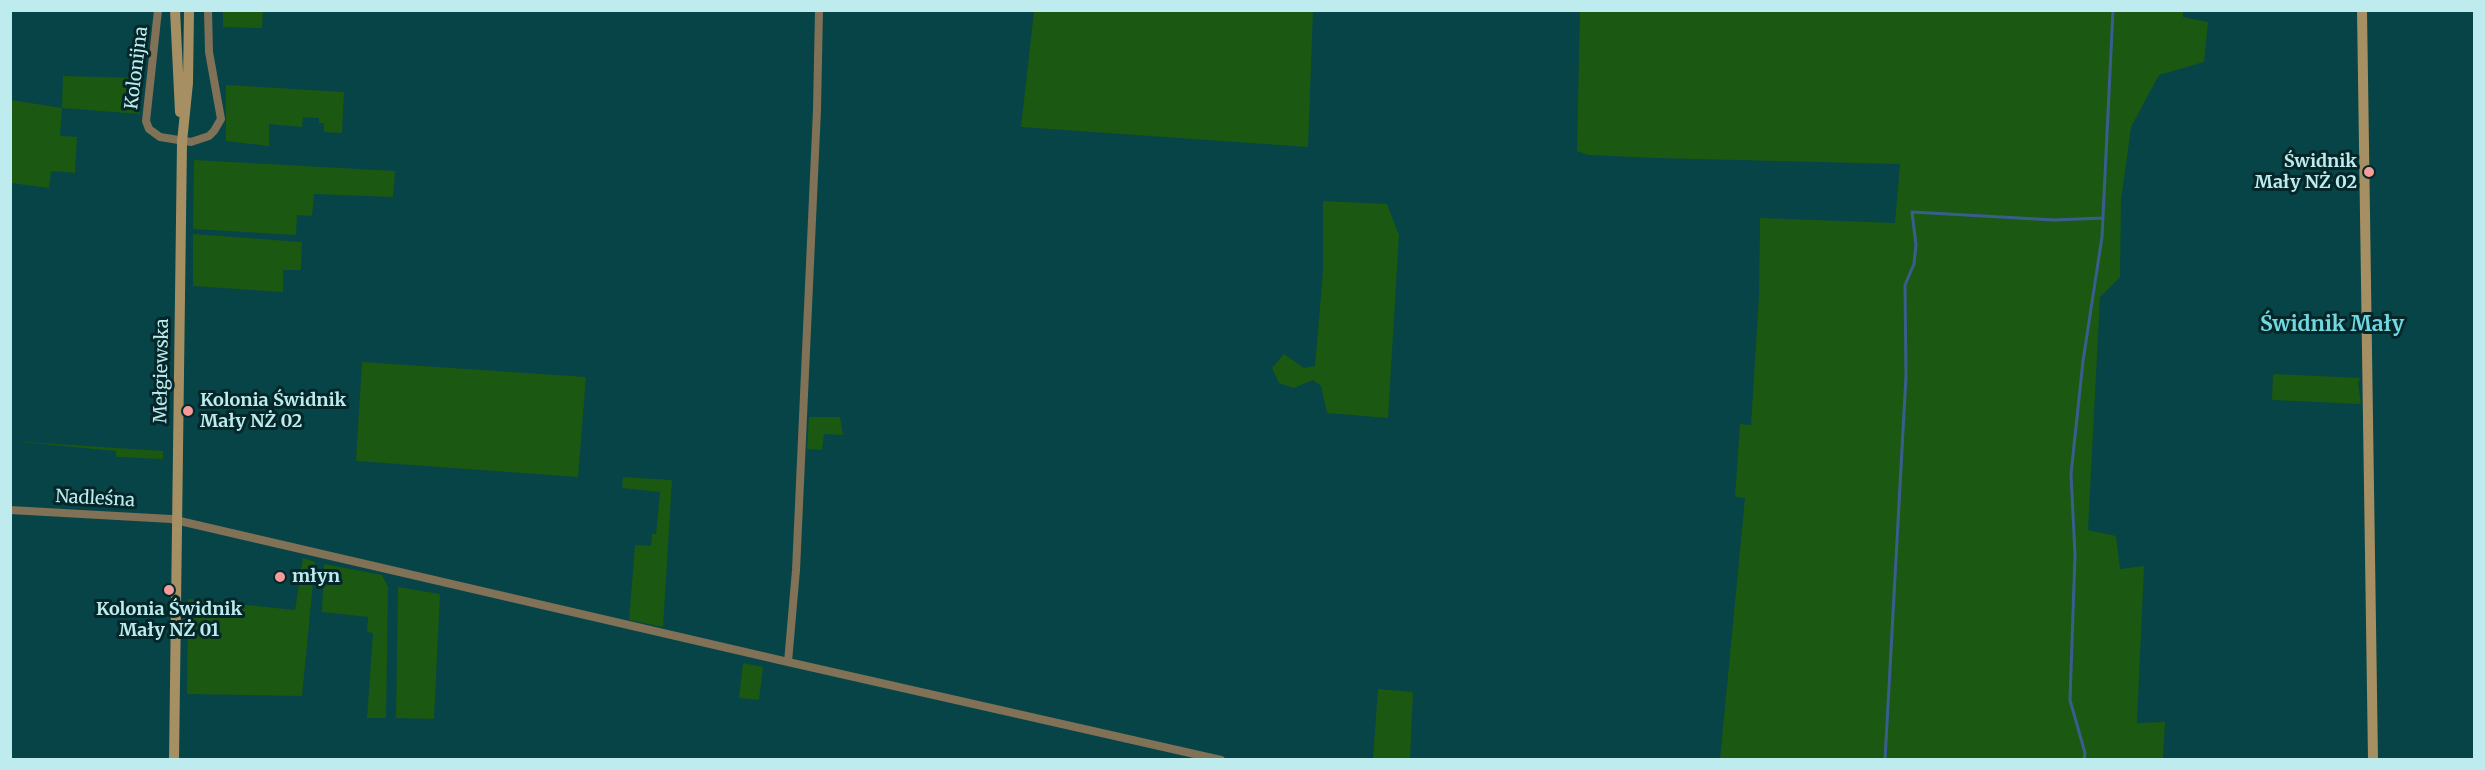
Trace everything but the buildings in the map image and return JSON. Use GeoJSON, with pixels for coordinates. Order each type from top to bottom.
{"type":"FeatureCollection","features":[{"type":"Feature","properties":{"kind":"main road"},"geometry":{"type":"LineString","coordinates":[[175,10],[182,142]]}},
{"type":"Feature","properties":{"kind":"main road"},"geometry":{"type":"LineString","coordinates":[[182,142],[188,83],[189,10]]}},
{"type":"Feature","properties":{"kind":"main road"},"geometry":{"type":"LineString","coordinates":[[2362,10],[2373,759]]}},
{"type":"Feature","properties":{"kind":"main road","name":"Mełgiewska"},"geometry":{"type":"LineString","coordinates":[[174,759],[182,142]]}},
{"type":"Feature","properties":{"kind":"street","name":"Kolonijna"},"geometry":{"type":"LineString","coordinates":[[158,10],[146,121],[154,134],[167,140],[182,142]]}},
{"type":"Feature","properties":{"kind":"street"},"geometry":{"type":"LineString","coordinates":[[182,142],[196,141],[209,136],[220,119],[209,52],[207,10]]}},
{"type":"Feature","properties":{"kind":"street"},"geometry":{"type":"LineString","coordinates":[[788,662],[796,570],[817,110],[819,10]]}},
{"type":"Feature","properties":{"kind":"street","name":"Nadleśna"},"geometry":{"type":"LineString","coordinates":[[10,510],[177,521],[1221,759]]}},
{"type":"Feature","properties":{"kind":"green space"},"geometry":{"type":"Polygon","coordinates":[[[2183,10],[2183,17],[2208,22],[2204,62],[2159,75],[2131,127],[2121,200],[2120,277],[2100,297],[2088,530],[2116,536],[2120,569],[2144,566],[2137,723],[2165,722],[2163,759],[1720,759],[1745,498],[1735,497],[1740,424],[1751,425],[1759,296],[1760,218],[1895,223],[1900,164],[1656,158],[1588,155],[1577,151],[1580,11],[2183,10]]]}},
{"type":"Feature","properties":{"kind":"green space"},"geometry":{"type":"Polygon","coordinates":[[[223,11],[263,11],[262,28],[223,27],[223,11]]]}},
{"type":"Feature","properties":{"kind":"green space"},"geometry":{"type":"Polygon","coordinates":[[[1034,11],[1313,11],[1308,147],[1021,127],[1034,11]]]}},
{"type":"Feature","properties":{"kind":"green space"},"geometry":{"type":"Polygon","coordinates":[[[63,76],[140,78],[140,114],[62,108],[63,76]]]}},
{"type":"Feature","properties":{"kind":"green space"},"geometry":{"type":"Polygon","coordinates":[[[226,85],[344,92],[342,133],[324,132],[324,123],[319,123],[319,118],[303,117],[302,127],[269,124],[269,146],[226,141],[226,85]]]}},
{"type":"Feature","properties":{"kind":"green space"},"geometry":{"type":"Polygon","coordinates":[[[11,100],[62,108],[60,136],[77,137],[75,173],[51,171],[49,188],[11,183],[11,100]]]}},
{"type":"Feature","properties":{"kind":"green space"},"geometry":{"type":"Polygon","coordinates":[[[194,160],[395,171],[393,197],[314,194],[312,216],[297,215],[296,235],[193,229],[194,160]]]}},
{"type":"Feature","properties":{"kind":"green space"},"geometry":{"type":"Polygon","coordinates":[[[1323,201],[1387,204],[1399,235],[1388,418],[1327,413],[1321,386],[1313,380],[1294,388],[1279,383],[1272,368],[1284,354],[1304,368],[1315,366],[1323,271],[1323,201]]]}},
{"type":"Feature","properties":{"kind":"green space"},"geometry":{"type":"Polygon","coordinates":[[[193,234],[302,242],[301,270],[283,270],[283,292],[193,286],[193,234]]]}},
{"type":"Feature","properties":{"kind":"green space"},"geometry":{"type":"Polygon","coordinates":[[[362,362],[586,377],[578,477],[356,461],[362,362]]]}},
{"type":"Feature","properties":{"kind":"green space"},"geometry":{"type":"Polygon","coordinates":[[[2273,374],[2360,378],[2358,383],[2361,404],[2272,400],[2273,374]]]}},
{"type":"Feature","properties":{"kind":"green space"},"geometry":{"type":"Polygon","coordinates":[[[809,417],[840,417],[843,435],[824,434],[822,450],[807,449],[809,417]]]}},
{"type":"Feature","properties":{"kind":"green space"},"geometry":{"type":"Polygon","coordinates":[[[10,441],[163,451],[163,459],[116,457],[116,451],[10,441]]]}},
{"type":"Feature","properties":{"kind":"green space"},"geometry":{"type":"Polygon","coordinates":[[[623,477],[672,480],[663,627],[629,620],[635,545],[651,546],[652,534],[656,534],[660,492],[622,488],[623,477]]]}},
{"type":"Feature","properties":{"kind":"green space"},"geometry":{"type":"Polygon","coordinates":[[[303,558],[315,562],[302,696],[187,694],[188,599],[295,610],[303,558]]]}},
{"type":"Feature","properties":{"kind":"green space"},"geometry":{"type":"Polygon","coordinates":[[[324,564],[382,575],[388,587],[386,718],[367,718],[373,633],[367,632],[368,617],[322,612],[324,564]]]}},
{"type":"Feature","properties":{"kind":"green space"},"geometry":{"type":"Polygon","coordinates":[[[398,587],[440,594],[434,719],[396,718],[398,587]]]}},
{"type":"Feature","properties":{"kind":"green space"},"geometry":{"type":"Polygon","coordinates":[[[743,663],[763,667],[759,700],[739,698],[743,663]]]}},
{"type":"Feature","properties":{"kind":"green space"},"geometry":{"type":"Polygon","coordinates":[[[1378,689],[1413,692],[1410,759],[1373,759],[1378,689]]]}},
{"type":"Feature","properties":{"kind":"waterway"},"geometry":{"type":"LineString","coordinates":[[2084,760],[2085,753],[2070,700],[2075,555],[2071,474],[2083,361],[2102,237],[2113,10]]}},
{"type":"Feature","properties":{"kind":"waterway"},"geometry":{"type":"LineString","coordinates":[[1885,760],[1906,376],[1905,285],[1914,264],[1916,245],[1912,212],[2054,220],[2103,218]]}},
{"type":"Feature","properties":{"kind":"place","name":"Świdnik Mały NŻ 02"},"geometry":{"type":"Point","coordinates":[2369,172]}},
{"type":"Feature","properties":{"kind":"place","name":"Kolonia Świdnik Mały NŻ 02"},"geometry":{"type":"Point","coordinates":[188,411]}},
{"type":"Feature","properties":{"kind":"place","name":"młyn"},"geometry":{"type":"Point","coordinates":[280,577]}},
{"type":"Feature","properties":{"kind":"place","name":"Kolonia Świdnik Mały NŻ 01"},"geometry":{"type":"Point","coordinates":[169,590]}},
{"type":"Feature","properties":{"kind":"district","name":"Świdnik Mały"},"geometry":{"type":"Point","coordinates":[2332,325]}}]}
